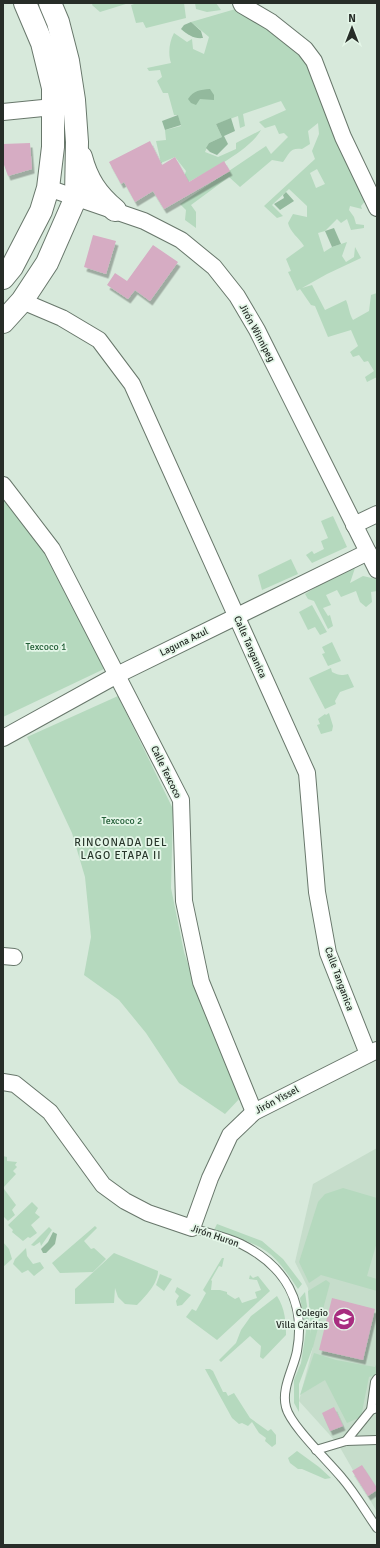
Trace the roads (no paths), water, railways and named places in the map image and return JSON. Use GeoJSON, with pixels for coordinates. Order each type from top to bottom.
{"type":"FeatureCollection","features":[{"type":"Feature","properties":{"kind":"street"},"geometry":{"type":"LineString","coordinates":[[3,278],[12,267],[40,211],[48,188],[53,147],[53,88],[42,43],[25,3]]}},
{"type":"Feature","properties":{"kind":"street"},"geometry":{"type":"LineString","coordinates":[[3,322],[22,301],[47,263],[76,197],[77,142],[74,100],[68,61],[58,22],[50,3]]}},
{"type":"Feature","properties":{"kind":"street"},"geometry":{"type":"LineString","coordinates":[[241,3],[271,22],[299,44],[314,61],[343,137],[377,208]]}},
{"type":"Feature","properties":{"kind":"street"},"geometry":{"type":"LineString","coordinates":[[3,112],[53,107]]}},
{"type":"Feature","properties":{"kind":"street"},"geometry":{"type":"LineString","coordinates":[[77,142],[89,181],[104,201],[114,210]]}},
{"type":"Feature","properties":{"kind":"street","name":"Jirón Winnipeg"},"geometry":{"type":"LineString","coordinates":[[48,188],[144,221],[181,240],[214,267],[237,296],[257,330],[377,570]]}},
{"type":"Feature","properties":{"kind":"street","name":"Calle Tanganica"},"geometry":{"type":"LineString","coordinates":[[22,301],[62,318],[99,340],[132,384],[307,773],[317,892],[328,953],[372,1052]]}},
{"type":"Feature","properties":{"kind":"street","name":"Calle Texcoco"},"geometry":{"type":"LineString","coordinates":[[3,485],[52,549],[181,800],[184,901],[201,982],[254,1112]]}},
{"type":"Feature","properties":{"kind":"street"},"geometry":{"type":"LineString","coordinates":[[354,525],[377,514]]}},
{"type":"Feature","properties":{"kind":"street","name":"Laguna Azul"},"geometry":{"type":"LineString","coordinates":[[3,738],[117,675],[368,552]]}},
{"type":"Feature","properties":{"kind":"street","name":"Jirón Yissel"},"geometry":{"type":"LineString","coordinates":[[192,1228],[210,1178],[230,1136],[254,1112],[372,1052]]}},
{"type":"Feature","properties":{"kind":"street","name":"Jirón Huron"},"geometry":{"type":"LineString","coordinates":[[3,1082],[15,1084],[50,1112],[103,1185],[126,1201],[148,1213],[192,1228]]}},
{"type":"Feature","properties":{"kind":"lane","name":"Jirón Huron"},"geometry":{"type":"LineString","coordinates":[[192,1228],[241,1244],[265,1260],[284,1277],[295,1299],[299,1323],[297,1351],[285,1392],[286,1407],[292,1420],[316,1450],[343,1479],[377,1528]]}},
{"type":"Feature","properties":{"kind":"lane"},"geometry":{"type":"LineString","coordinates":[[346,1441],[374,1409],[375,1382],[377,1379]]}},
{"type":"Feature","properties":{"kind":"lane"},"geometry":{"type":"LineString","coordinates":[[316,1450],[346,1441],[377,1440]]}},
{"type":"Feature","properties":{"kind":"place","name":"Colegio Villa Cáritas"},"geometry":{"type":"Point","coordinates":[344,1319]}},
{"type":"Feature","properties":{"kind":"district","name":"RINCONADA DEL LAGO ETAPA II"},"geometry":{"type":"Point","coordinates":[121,848]}},
{"type":"Feature","properties":{"kind":"park label","name":"Texcoco 1"},"geometry":{"type":"Point","coordinates":[46,647]}},
{"type":"Feature","properties":{"kind":"park label","name":"Texcoco 2"},"geometry":{"type":"Point","coordinates":[122,821]}}]}
